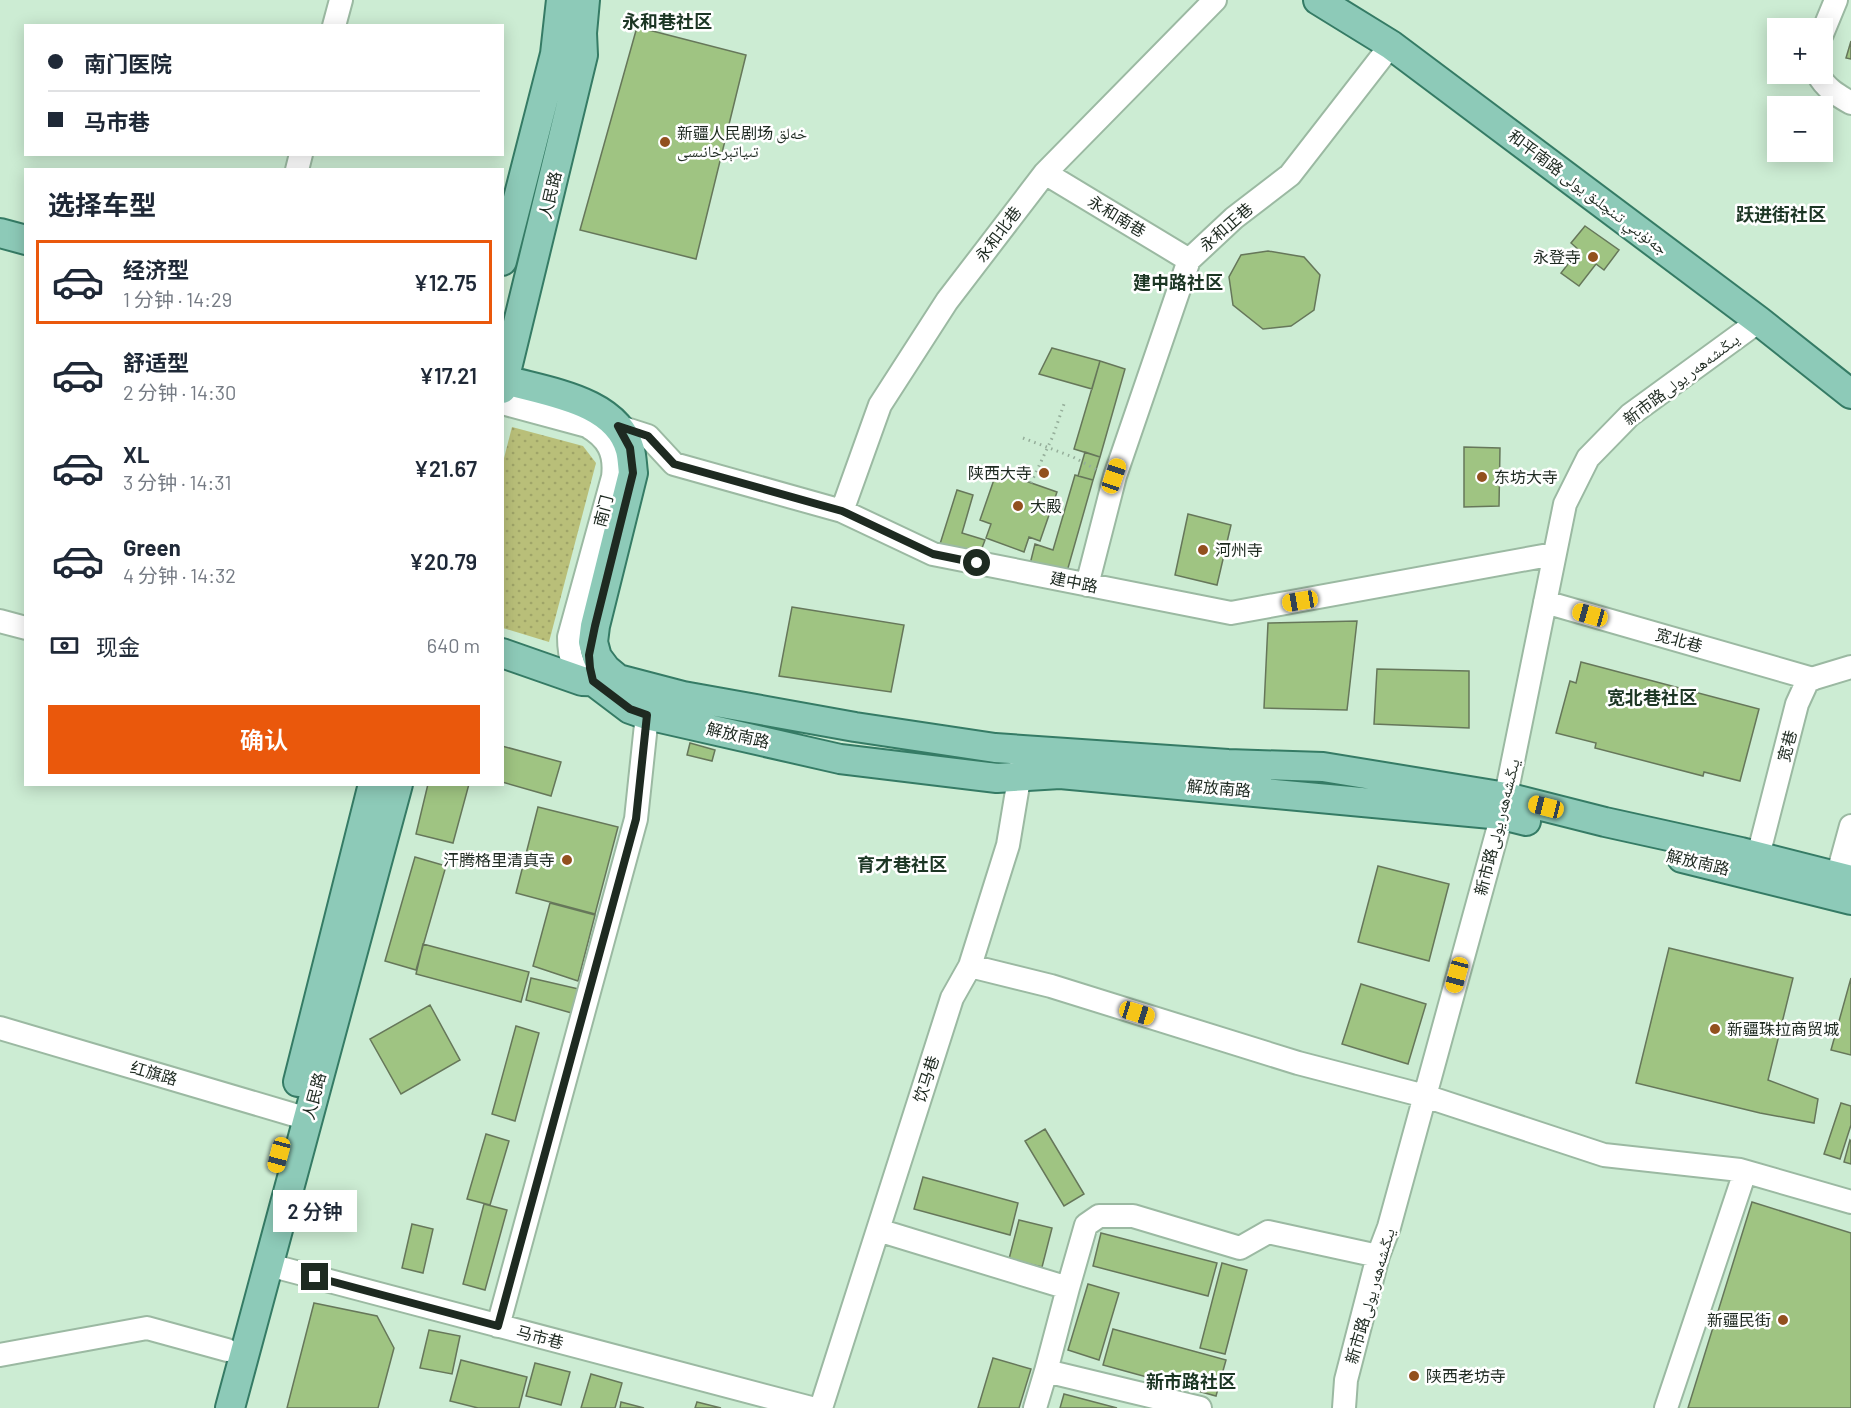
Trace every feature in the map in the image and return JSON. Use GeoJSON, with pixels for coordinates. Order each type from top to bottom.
{"type":"FeatureCollection","features":[{"type":"Feature","properties":{"kind":"main road","name":"人民路"},"geometry":{"type":"LineString","coordinates":[[504,253],[555,54],[561,0]]}},
{"type":"Feature","properties":{"kind":"main road","name":"人民路"},"geometry":{"type":"LineString","coordinates":[[504,384],[583,55],[585,0]]}},
{"type":"Feature","properties":{"kind":"main road","name":"和平南路 جەنۇبىي تىنچلىق يولى"},"geometry":{"type":"LineString","coordinates":[[1318,0],[1391,45],[1759,321],[1851,394]]}},
{"type":"Feature","properties":{"kind":"main road"},"geometry":{"type":"LineString","coordinates":[[0,233],[24,239]]}},
{"type":"Feature","properties":{"kind":"main road","name":"解放南路"},"geometry":{"type":"LineString","coordinates":[[504,388],[585,403],[599,410],[618,426],[630,448],[633,473],[593,642],[597,657],[618,679],[683,696],[844,725],[995,748],[1022,763],[1071,775],[1504,806],[1605,822],[1758,856],[1846,886]]}},
{"type":"Feature","properties":{"kind":"main road"},"geometry":{"type":"LineString","coordinates":[[593,681],[589,655],[595,626]]}},
{"type":"Feature","properties":{"kind":"main road","name":"解放南路"},"geometry":{"type":"LineString","coordinates":[[504,654],[582,681],[633,683]]}},
{"type":"Feature","properties":{"kind":"main road","name":"解放南路"},"geometry":{"type":"LineString","coordinates":[[593,681],[630,709],[647,715],[840,759],[997,778],[1022,763]]}},
{"type":"Feature","properties":{"kind":"main road","name":"人民路"},"geometry":{"type":"LineString","coordinates":[[230,1408],[269,1265],[299,1116],[373,786]]}},
{"type":"Feature","properties":{"kind":"main road","name":"人民路"},"geometry":{"type":"LineString","coordinates":[[211,1408],[397,786]]}},
{"type":"Feature","properties":{"kind":"main road","name":"解放南路"},"geometry":{"type":"LineString","coordinates":[[1504,806],[1846,886]]}},
{"type":"Feature","properties":{"kind":"street"},"geometry":{"type":"LineString","coordinates":[[335,24],[341,0]]}},
{"type":"Feature","properties":{"kind":"street","name":"永和北巷"},"geometry":{"type":"LineString","coordinates":[[842,511],[880,405],[947,301],[1045,173],[1215,0]]}},
{"type":"Feature","properties":{"kind":"street"},"geometry":{"type":"LineString","coordinates":[[1829,18],[1836,0]]}},
{"type":"Feature","properties":{"kind":"street","name":"永和正巷"},"geometry":{"type":"LineString","coordinates":[[1087,585],[1114,476],[1189,260],[1234,218],[1290,175],[1391,45]]}},
{"type":"Feature","properties":{"kind":"street"},"geometry":{"type":"LineString","coordinates":[[1824,84],[1835,94],[1851,103]]}},
{"type":"Feature","properties":{"kind":"street","name":"永和南巷"},"geometry":{"type":"LineString","coordinates":[[1045,173],[1189,260]]}},
{"type":"Feature","properties":{"kind":"street","name":"新市路يىڭىشەھەر يولى"},"geometry":{"type":"LineString","coordinates":[[1344,1408],[1346,1380],[1378,1256],[1389,1227],[1504,806],[1565,504],[1588,458],[1629,415],[1759,321]]}},
{"type":"Feature","properties":{"kind":"street","name":"南门"},"geometry":{"type":"LineString","coordinates":[[504,388],[598,432],[607,441],[612,452],[613,477],[569,637],[569,651],[573,665],[581,677],[593,681]]}},
{"type":"Feature","properties":{"kind":"street","name":"建中路"},"geometry":{"type":"LineString","coordinates":[[618,426],[648,436],[674,464],[842,511],[933,554],[1231,613],[1554,554]]}},
{"type":"Feature","properties":{"kind":"street","name":"宽北巷"},"geometry":{"type":"LineString","coordinates":[[1545,602],[1813,679]]}},
{"type":"Feature","properties":{"kind":"street"},"geometry":{"type":"LineString","coordinates":[[0,621],[24,624]]}},
{"type":"Feature","properties":{"kind":"street"},"geometry":{"type":"LineString","coordinates":[[1813,679],[1851,667]]}},
{"type":"Feature","properties":{"kind":"street","name":"宽巷"},"geometry":{"type":"LineString","coordinates":[[1758,856],[1797,704],[1808,680],[1813,679]]}},
{"type":"Feature","properties":{"kind":"street"},"geometry":{"type":"LineString","coordinates":[[498,1326],[636,819],[647,715]]}},
{"type":"Feature","properties":{"kind":"street","name":"饮马巷"},"geometry":{"type":"LineString","coordinates":[[821,1408],[952,998],[970,966],[1008,845],[1022,763]]}},
{"type":"Feature","properties":{"kind":"street"},"geometry":{"type":"LineString","coordinates":[[1846,886],[1851,826]]}},
{"type":"Feature","properties":{"kind":"street"},"geometry":{"type":"LineString","coordinates":[[970,966],[1051,986],[1298,1063],[1425,1096],[1604,1155],[1746,1172],[1851,1202]]}},
{"type":"Feature","properties":{"kind":"street","name":"红旗路"},"geometry":{"type":"LineString","coordinates":[[0,1028],[299,1116]]}},
{"type":"Feature","properties":{"kind":"street"},"geometry":{"type":"LineString","coordinates":[[1666,1408],[1746,1172]]}},
{"type":"Feature","properties":{"kind":"street"},"geometry":{"type":"LineString","coordinates":[[1035,1408],[1086,1225],[1099,1216],[1133,1216],[1240,1248],[1268,1232],[1378,1256]]}},
{"type":"Feature","properties":{"kind":"street"},"geometry":{"type":"LineString","coordinates":[[878,1230],[1068,1288]]}},
{"type":"Feature","properties":{"kind":"street","name":"马市巷"},"geometry":{"type":"LineString","coordinates":[[269,1265],[812,1408]]}},
{"type":"Feature","properties":{"kind":"street"},"geometry":{"type":"LineString","coordinates":[[0,1355],[147,1328],[227,1350]]}},
{"type":"Feature","properties":{"kind":"street"},"geometry":{"type":"LineString","coordinates":[[1046,1371],[1200,1408]]}},
{"type":"Feature","properties":{"kind":"path"},"geometry":{"type":"LineString","coordinates":[[1030,483],[1053,436],[1064,404]]}},
{"type":"Feature","properties":{"kind":"path"},"geometry":{"type":"LineString","coordinates":[[1023,438],[1073,457],[1096,470]]}},
{"type":"Feature","properties":{"kind":"green space"},"geometry":{"type":"Polygon","coordinates":[[[512,427],[583,446],[596,463],[549,642],[504,628],[504,458],[512,427]]]}},
{"type":"Feature","properties":{"kind":"building","name":"新疆人民剧场 خەلق تىياتېرخانىسى"},"geometry":{"type":"Polygon","coordinates":[[[637,27],[746,55],[696,259],[580,230],[637,27]]]}},
{"type":"Feature","properties":{"kind":"building"},"geometry":{"type":"Polygon","coordinates":[[[1851,41],[1851,59],[1846,58],[1851,41]]]}},
{"type":"Feature","properties":{"kind":"building","name":"永登寺"},"geometry":{"type":"Polygon","coordinates":[[[1585,226],[1619,250],[1604,270],[1596,264],[1579,286],[1561,273],[1579,250],[1571,243],[1585,226]]]}},
{"type":"Feature","properties":{"kind":"building"},"geometry":{"type":"Polygon","coordinates":[[[1268,251],[1304,257],[1320,275],[1314,310],[1291,326],[1263,329],[1233,305],[1229,277],[1241,255],[1268,251]]]}},
{"type":"Feature","properties":{"kind":"building"},"geometry":{"type":"Polygon","coordinates":[[[1052,348],[1100,361],[1092,389],[1039,374],[1052,348]]]}},
{"type":"Feature","properties":{"kind":"building"},"geometry":{"type":"Polygon","coordinates":[[[1100,361],[1125,369],[1100,457],[1074,449],[1100,361]]]}},
{"type":"Feature","properties":{"kind":"building","name":"东坊大寺"},"geometry":{"type":"Polygon","coordinates":[[[1464,447],[1500,448],[1499,506],[1464,507],[1464,447]]]}},
{"type":"Feature","properties":{"kind":"building"},"geometry":{"type":"Polygon","coordinates":[[[1085,452],[1100,457],[1093,480],[1078,476],[1085,452]]]}},
{"type":"Feature","properties":{"kind":"building","name":"大殿"},"geometry":{"type":"Polygon","coordinates":[[[997,471],[1057,492],[1040,541],[1029,537],[1024,552],[986,538],[991,524],[980,520],[997,471]]]}},
{"type":"Feature","properties":{"kind":"building"},"geometry":{"type":"Polygon","coordinates":[[[1075,475],[1093,480],[1066,575],[1030,564],[1035,544],[1053,550],[1075,475]]]}},
{"type":"Feature","properties":{"kind":"building"},"geometry":{"type":"Polygon","coordinates":[[[957,490],[973,495],[962,533],[985,540],[979,556],[940,544],[957,490]]]}},
{"type":"Feature","properties":{"kind":"building","name":"河州寺"},"geometry":{"type":"Polygon","coordinates":[[[1188,514],[1231,525],[1217,585],[1175,575],[1188,514]]]}},
{"type":"Feature","properties":{"kind":"building"},"geometry":{"type":"Polygon","coordinates":[[[792,607],[904,625],[891,692],[779,676],[792,607]]]}},
{"type":"Feature","properties":{"kind":"building"},"geometry":{"type":"Polygon","coordinates":[[[1357,621],[1347,710],[1264,708],[1268,623],[1357,621]]]}},
{"type":"Feature","properties":{"kind":"building"},"geometry":{"type":"Polygon","coordinates":[[[1581,662],[1759,709],[1740,781],[1704,772],[1703,776],[1595,748],[1596,743],[1556,733],[1570,681],[1576,683],[1581,662]]]}},
{"type":"Feature","properties":{"kind":"building"},"geometry":{"type":"Polygon","coordinates":[[[1377,669],[1469,671],[1469,728],[1374,724],[1377,669]]]}},
{"type":"Feature","properties":{"kind":"building"},"geometry":{"type":"Polygon","coordinates":[[[690,743],[715,750],[712,761],[687,755],[690,743]]]}},
{"type":"Feature","properties":{"kind":"building"},"geometry":{"type":"Polygon","coordinates":[[[504,747],[561,762],[551,796],[504,783],[504,747]]]}},
{"type":"Feature","properties":{"kind":"building"},"geometry":{"type":"Polygon","coordinates":[[[428,786],[468,786],[453,843],[416,834],[428,786]]]}},
{"type":"Feature","properties":{"kind":"building","name":"汗腾格里清真寺"},"geometry":{"type":"Polygon","coordinates":[[[538,807],[618,827],[595,914],[516,893],[538,807]]]}},
{"type":"Feature","properties":{"kind":"building"},"geometry":{"type":"Polygon","coordinates":[[[415,857],[446,866],[416,970],[385,961],[415,857]]]}},
{"type":"Feature","properties":{"kind":"building"},"geometry":{"type":"Polygon","coordinates":[[[1378,866],[1449,884],[1429,961],[1358,942],[1378,866]]]}},
{"type":"Feature","properties":{"kind":"building"},"geometry":{"type":"Polygon","coordinates":[[[550,903],[595,915],[578,981],[533,966],[550,903]]]}},
{"type":"Feature","properties":{"kind":"building"},"geometry":{"type":"Polygon","coordinates":[[[423,944],[529,972],[521,1002],[416,974],[423,944]]]}},
{"type":"Feature","properties":{"kind":"building","name":"新疆珠拉商贸城"},"geometry":{"type":"Polygon","coordinates":[[[1669,948],[1793,978],[1768,1080],[1818,1099],[1814,1123],[1760,1113],[1636,1083],[1669,948]]]}},
{"type":"Feature","properties":{"kind":"building"},"geometry":{"type":"Polygon","coordinates":[[[531,978],[596,993],[589,1018],[526,1000],[531,978]]]}},
{"type":"Feature","properties":{"kind":"building"},"geometry":{"type":"Polygon","coordinates":[[[1851,978],[1851,1055],[1831,1050],[1851,978]]]}},
{"type":"Feature","properties":{"kind":"building"},"geometry":{"type":"Polygon","coordinates":[[[1361,984],[1426,1004],[1408,1064],[1342,1044],[1361,984]]]}},
{"type":"Feature","properties":{"kind":"building"},"geometry":{"type":"Polygon","coordinates":[[[430,1005],[460,1060],[401,1094],[370,1039],[430,1005]]]}},
{"type":"Feature","properties":{"kind":"building"},"geometry":{"type":"Polygon","coordinates":[[[516,1026],[539,1033],[515,1121],[492,1114],[516,1026]]]}},
{"type":"Feature","properties":{"kind":"building"},"geometry":{"type":"Polygon","coordinates":[[[1841,1103],[1851,1106],[1851,1125],[1840,1159],[1824,1154],[1841,1103]]]}},
{"type":"Feature","properties":{"kind":"building"},"geometry":{"type":"Polygon","coordinates":[[[1045,1129],[1084,1194],[1064,1206],[1025,1141],[1045,1129]]]}},
{"type":"Feature","properties":{"kind":"building"},"geometry":{"type":"Polygon","coordinates":[[[486,1134],[509,1141],[490,1205],[467,1199],[486,1134]]]}},
{"type":"Feature","properties":{"kind":"building"},"geometry":{"type":"Polygon","coordinates":[[[1851,1141],[1851,1164],[1844,1162],[1851,1141]]]}},
{"type":"Feature","properties":{"kind":"building"},"geometry":{"type":"Polygon","coordinates":[[[923,1177],[1018,1203],[1010,1235],[914,1209],[923,1177]]]}},
{"type":"Feature","properties":{"kind":"building","name":"新疆民街"},"geometry":{"type":"Polygon","coordinates":[[[1752,1202],[1851,1233],[1851,1408],[1688,1408],[1752,1202]]]}},
{"type":"Feature","properties":{"kind":"building"},"geometry":{"type":"Polygon","coordinates":[[[484,1204],[507,1210],[485,1290],[463,1284],[484,1204]]]}},
{"type":"Feature","properties":{"kind":"building"},"geometry":{"type":"Polygon","coordinates":[[[1019,1220],[1052,1228],[1042,1267],[1009,1259],[1019,1220]]]}},
{"type":"Feature","properties":{"kind":"building"},"geometry":{"type":"Polygon","coordinates":[[[412,1224],[433,1229],[423,1273],[402,1268],[412,1224]]]}},
{"type":"Feature","properties":{"kind":"building"},"geometry":{"type":"Polygon","coordinates":[[[1101,1233],[1217,1263],[1208,1296],[1093,1266],[1101,1233]]]}},
{"type":"Feature","properties":{"kind":"building"},"geometry":{"type":"Polygon","coordinates":[[[1222,1263],[1247,1270],[1225,1354],[1200,1348],[1222,1263]]]}},
{"type":"Feature","properties":{"kind":"building"},"geometry":{"type":"Polygon","coordinates":[[[1088,1284],[1119,1293],[1099,1360],[1068,1350],[1088,1284]]]}},
{"type":"Feature","properties":{"kind":"building"},"geometry":{"type":"Polygon","coordinates":[[[314,1303],[377,1316],[394,1348],[378,1408],[287,1408],[314,1303]]]}},
{"type":"Feature","properties":{"kind":"building"},"geometry":{"type":"Polygon","coordinates":[[[1113,1329],[1226,1360],[1216,1396],[1103,1365],[1113,1329]]]}},
{"type":"Feature","properties":{"kind":"building"},"geometry":{"type":"Polygon","coordinates":[[[429,1330],[460,1336],[452,1374],[420,1368],[429,1330]]]}},
{"type":"Feature","properties":{"kind":"building"},"geometry":{"type":"Polygon","coordinates":[[[993,1358],[1031,1369],[1019,1408],[978,1408],[993,1358]]]}},
{"type":"Feature","properties":{"kind":"building"},"geometry":{"type":"Polygon","coordinates":[[[461,1360],[527,1377],[519,1408],[478,1408],[450,1401],[461,1360]]]}},
{"type":"Feature","properties":{"kind":"building"},"geometry":{"type":"Polygon","coordinates":[[[535,1363],[570,1372],[561,1405],[526,1396],[535,1363]]]}},
{"type":"Feature","properties":{"kind":"building"},"geometry":{"type":"Polygon","coordinates":[[[591,1374],[622,1383],[615,1408],[581,1408],[591,1374]]]}},
{"type":"Feature","properties":{"kind":"building"},"geometry":{"type":"Polygon","coordinates":[[[1064,1394],[1117,1408],[1060,1408],[1064,1394]]]}},
{"type":"Feature","properties":{"kind":"building"},"geometry":{"type":"Polygon","coordinates":[[[621,1402],[644,1408],[620,1408],[621,1402]]]}},
{"type":"Feature","properties":{"kind":"building"},"geometry":{"type":"Polygon","coordinates":[[[697,1402],[721,1408],[695,1408],[697,1402]]]}},
{"type":"Feature","properties":{"kind":"place","name":"新疆人民剧场 خەلق تىياتېرخانىسى"},"geometry":{"type":"Point","coordinates":[665,142]}},
{"type":"Feature","properties":{"kind":"place","name":"永登寺"},"geometry":{"type":"Point","coordinates":[1593,257]}},
{"type":"Feature","properties":{"kind":"place","name":"陕西大寺"},"geometry":{"type":"Point","coordinates":[1044,473]}},
{"type":"Feature","properties":{"kind":"place","name":"东坊大寺"},"geometry":{"type":"Point","coordinates":[1482,477]}},
{"type":"Feature","properties":{"kind":"place","name":"大殿"},"geometry":{"type":"Point","coordinates":[1018,506]}},
{"type":"Feature","properties":{"kind":"place","name":"河州寺"},"geometry":{"type":"Point","coordinates":[1203,550]}},
{"type":"Feature","properties":{"kind":"place","name":"汗腾格里清真寺"},"geometry":{"type":"Point","coordinates":[567,860]}},
{"type":"Feature","properties":{"kind":"place","name":"新疆珠拉商贸城"},"geometry":{"type":"Point","coordinates":[1715,1029]}},
{"type":"Feature","properties":{"kind":"place","name":"新疆民街"},"geometry":{"type":"Point","coordinates":[1783,1320]}},
{"type":"Feature","properties":{"kind":"place","name":"陕西老坊寺"},"geometry":{"type":"Point","coordinates":[1414,1376]}},
{"type":"Feature","properties":{"kind":"district","name":"永和巷社区"},"geometry":{"type":"Point","coordinates":[667,22]}},
{"type":"Feature","properties":{"kind":"district","name":"跃进街社区"},"geometry":{"type":"Point","coordinates":[1781,215]}},
{"type":"Feature","properties":{"kind":"district","name":"建中路社区"},"geometry":{"type":"Point","coordinates":[1178,283]}},
{"type":"Feature","properties":{"kind":"district","name":"宽北巷社区"},"geometry":{"type":"Point","coordinates":[1652,698]}},
{"type":"Feature","properties":{"kind":"district","name":"育才巷社区"},"geometry":{"type":"Point","coordinates":[902,865]}},
{"type":"Feature","properties":{"kind":"district","name":"新市路社区"},"geometry":{"type":"Point","coordinates":[1191,1382]}},
{"type":"Feature","properties":{"kind":"route"},"geometry":{"type":"LineString","coordinates":[[315,1277],[498,1326],[587,992],[636,819],[647,715],[630,709],[593,681],[589,655],[633,473],[630,448],[618,426],[648,436],[674,464],[842,511],[933,554],[977,563]]}}]}
